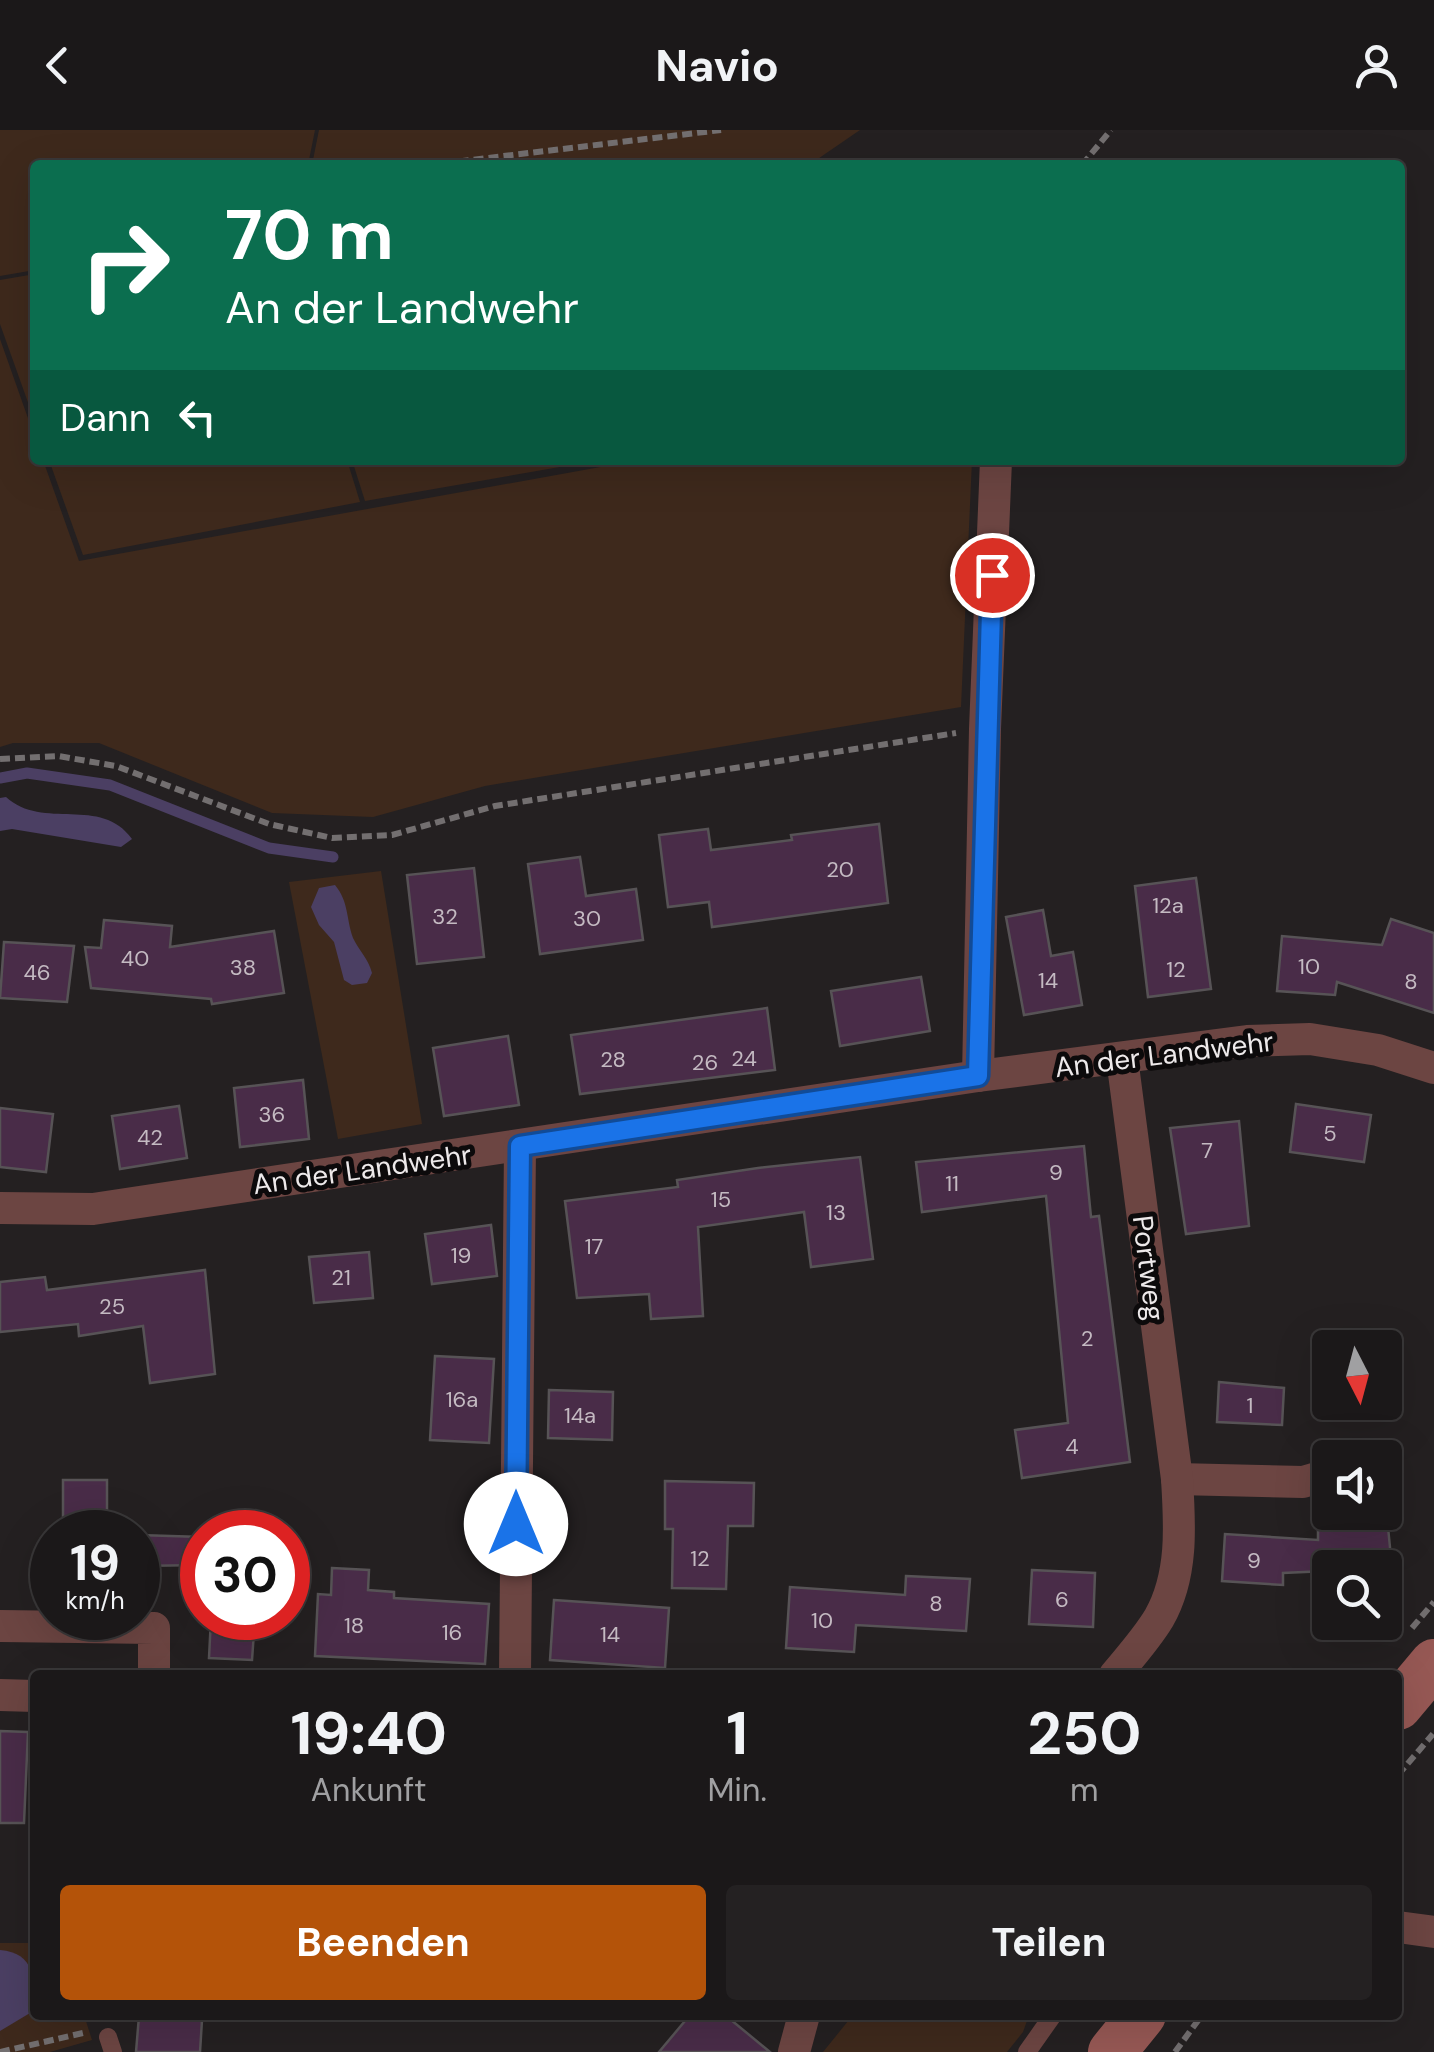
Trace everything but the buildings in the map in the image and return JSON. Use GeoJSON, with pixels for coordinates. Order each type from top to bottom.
{"type":"FeatureCollection","features":[{"type":"Feature","properties":{"kind":"street"},"geometry":{"type":"LineString","coordinates":[[978,1076],[996,465]]}},
{"type":"Feature","properties":{"kind":"street","name":"An der Landwehr"},"geometry":{"type":"LineString","coordinates":[[0,1208],[93,1209],[978,1076],[1248,1041],[1310,1039],[1378,1050],[1434,1068]]}},
{"type":"Feature","properties":{"kind":"street","name":"Portweg"},"geometry":{"type":"LineString","coordinates":[[1120,1670],[1160,1618],[1174,1580],[1180,1538],[1177,1479],[1122,1058]]}},
{"type":"Feature","properties":{"kind":"street"},"geometry":{"type":"LineString","coordinates":[[515,1670],[520,1146]]}},
{"type":"Feature","properties":{"kind":"street"},"geometry":{"type":"LineString","coordinates":[[1177,1479],[1312,1480]]}},
{"type":"Feature","properties":{"kind":"street"},"geometry":{"type":"LineString","coordinates":[[0,1626],[154,1628],[154,1670]]}},
{"type":"Feature","properties":{"kind":"street"},"geometry":{"type":"LineString","coordinates":[[1402,1701],[1434,1663]]}},
{"type":"Feature","properties":{"kind":"street"},"geometry":{"type":"LineString","coordinates":[[0,1694],[30,1696]]}},
{"type":"Feature","properties":{"kind":"street"},"geometry":{"type":"LineString","coordinates":[[1402,1928],[1434,1932]]}},
{"type":"Feature","properties":{"kind":"street"},"geometry":{"type":"LineString","coordinates":[[794,2052],[803,2020]]}},
{"type":"Feature","properties":{"kind":"street"},"geometry":{"type":"LineString","coordinates":[[1112,2052],[1138,2020]]}},
{"type":"Feature","properties":{"kind":"lane"},"geometry":{"type":"LineString","coordinates":[[1027,2052],[1049,2020]]}},
{"type":"Feature","properties":{"kind":"path"},"geometry":{"type":"LineString","coordinates":[[471,160],[721,130]]}},
{"type":"Feature","properties":{"kind":"path"},"geometry":{"type":"LineString","coordinates":[[1086,160],[1110,130]]}},
{"type":"Feature","properties":{"kind":"path"},"geometry":{"type":"LineString","coordinates":[[0,760],[58,756],[116,766],[269,824],[332,838],[392,836],[495,806],[986,729]]}},
{"type":"Feature","properties":{"kind":"path"},"geometry":{"type":"LineString","coordinates":[[1402,1770],[1434,1732]]}},
{"type":"Feature","properties":{"kind":"path"},"geometry":{"type":"LineString","coordinates":[[1175,2052],[1198,2020]]}},
{"type":"Feature","properties":{"kind":"path"},"geometry":{"type":"LineString","coordinates":[[0,2052],[68,2034],[94,2032],[110,2045]]}},
{"type":"Feature","properties":{"kind":"shaded area"},"geometry":{"type":"Polygon","coordinates":[[[0,130],[315,130],[309,160],[30,160],[30,271],[0,276],[0,130]]]}},
{"type":"Feature","properties":{"kind":"shaded area"},"geometry":{"type":"Polygon","coordinates":[[[319,130],[860,130],[816,160],[313,160],[319,130]]]}},
{"type":"Feature","properties":{"kind":"shaded area"},"geometry":{"type":"Polygon","coordinates":[[[30,275],[30,408],[0,324],[0,280],[30,275]]]}},
{"type":"Feature","properties":{"kind":"shaded area"},"geometry":{"type":"Polygon","coordinates":[[[0,339],[30,424],[30,465],[45,465],[79,561],[611,465],[972,465],[961,707],[485,786],[373,817],[272,813],[99,743],[13,743],[0,747],[0,339]]]}},
{"type":"Feature","properties":{"kind":"shaded area"},"geometry":{"type":"Polygon","coordinates":[[[51,465],[349,465],[360,502],[83,555],[51,465]]]}},
{"type":"Feature","properties":{"kind":"shaded area"},"geometry":{"type":"Polygon","coordinates":[[[354,465],[571,465],[365,501],[354,465]]]}},
{"type":"Feature","properties":{"kind":"shaded area"},"geometry":{"type":"Polygon","coordinates":[[[6,797],[37,812],[104,819],[119,826],[132,839],[121,847],[12,829],[0,831],[0,798],[6,797]]]}},
{"type":"Feature","properties":{"kind":"shaded area"},"geometry":{"type":"Polygon","coordinates":[[[381,871],[422,1124],[338,1139],[289,882],[381,871]]]}},
{"type":"Feature","properties":{"kind":"shaded area"},"geometry":{"type":"Polygon","coordinates":[[[335,885],[345,904],[353,938],[372,973],[367,983],[352,985],[344,980],[334,942],[319,925],[311,907],[319,888],[335,885]]]}},
{"type":"Feature","properties":{"kind":"shaded area"},"geometry":{"type":"Polygon","coordinates":[[[0,1943],[30,1943],[30,2020],[86,2020],[92,2040],[50,2052],[0,2052],[0,1943]]]}},
{"type":"Feature","properties":{"kind":"shaded area"},"geometry":{"type":"Polygon","coordinates":[[[0,1950],[20,1956],[30,1968],[30,2013],[0,2031],[0,1950]]]}},
{"type":"Feature","properties":{"kind":"shaded area"},"geometry":{"type":"Polygon","coordinates":[[[849,2020],[1027,2020],[1007,2052],[823,2052],[849,2020]]]}},
{"type":"Feature","properties":{"kind":"waterway"},"geometry":{"type":"LineString","coordinates":[[0,778],[27,773],[110,785],[269,848],[333,857]]}},
{"type":"Feature","properties":{"kind":"route"},"geometry":{"type":"LineString","coordinates":[[516,1524],[520,1146],[978,1076],[992,575]]}}]}
